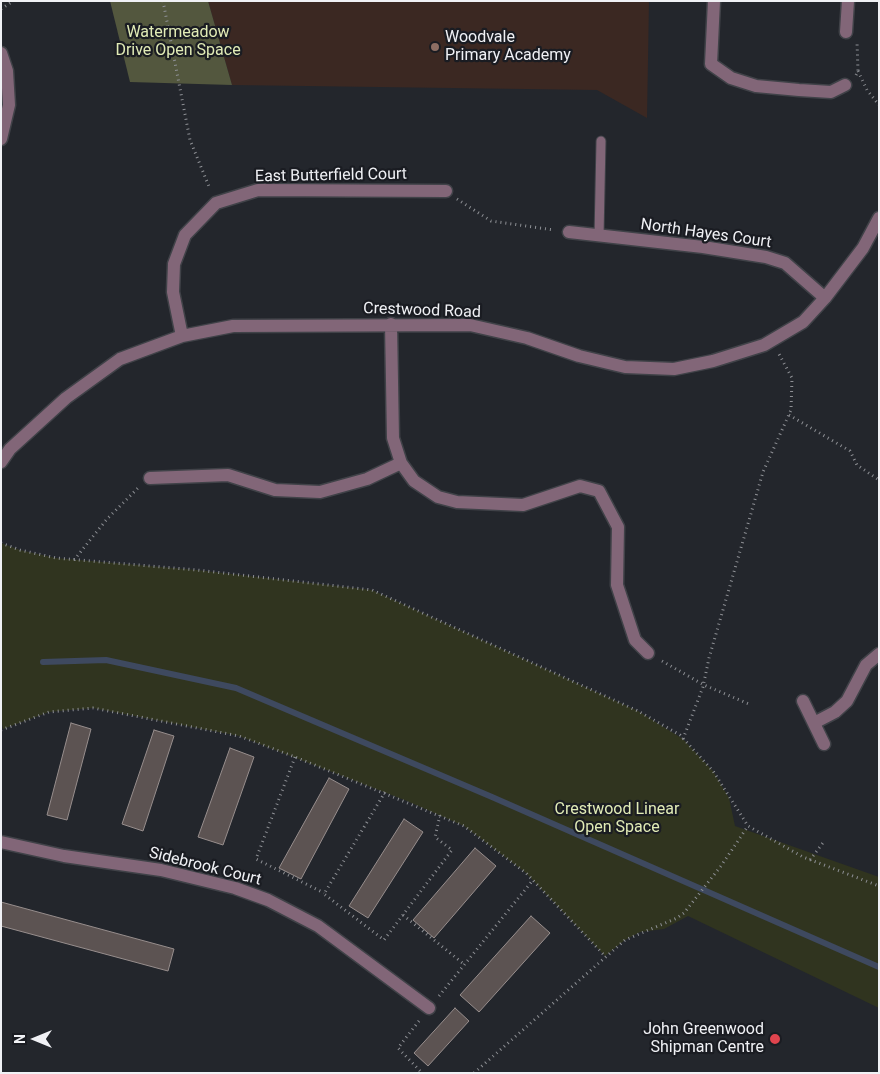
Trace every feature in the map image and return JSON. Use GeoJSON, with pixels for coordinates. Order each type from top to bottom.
{"type":"FeatureCollection","features":[{"type":"Feature","properties":{"kind":"street"},"geometry":{"type":"LineString","coordinates":[[714,1],[711,64],[731,78],[756,86],[798,90],[831,92],[845,85]]}},
{"type":"Feature","properties":{"kind":"street"},"geometry":{"type":"LineString","coordinates":[[846,32],[848,1]]}},
{"type":"Feature","properties":{"kind":"street"},"geometry":{"type":"LineString","coordinates":[[1,53],[7,71],[9,106],[1,139]]}},
{"type":"Feature","properties":{"kind":"street","name":"East Butterfield Court"},"geometry":{"type":"LineString","coordinates":[[182,336],[173,292],[174,264],[185,235],[216,203],[258,190],[446,192]]}},
{"type":"Feature","properties":{"kind":"street","name":"Crestwood Road"},"geometry":{"type":"LineString","coordinates":[[1,462],[6,446],[66,398],[120,359],[182,336],[233,326],[470,325],[527,338],[579,356],[625,367],[674,369],[712,361],[770,342],[803,322],[825,298],[863,248],[879,218]]}},
{"type":"Feature","properties":{"kind":"street","name":"North Hayes Court"},"geometry":{"type":"LineString","coordinates":[[569,232],[703,247],[766,257],[785,263],[825,298]]}},
{"type":"Feature","properties":{"kind":"street"},"geometry":{"type":"LineString","coordinates":[[391,324],[393,438],[401,463],[414,482],[438,497],[456,502],[523,505],[580,486],[599,491],[618,527],[617,585],[636,640],[648,653]]}},
{"type":"Feature","properties":{"kind":"street"},"geometry":{"type":"LineString","coordinates":[[150,478],[228,474],[275,490],[320,492],[367,479],[401,463]]}},
{"type":"Feature","properties":{"kind":"street"},"geometry":{"type":"LineString","coordinates":[[814,724],[835,712],[848,701],[866,665],[879,654]]}},
{"type":"Feature","properties":{"kind":"street"},"geometry":{"type":"LineString","coordinates":[[803,701],[824,744]]}},
{"type":"Feature","properties":{"kind":"street","name":"Sidebrook Court"},"geometry":{"type":"LineString","coordinates":[[1,842],[64,856],[161,870],[235,888],[268,900],[318,926],[429,1008]]}},
{"type":"Feature","properties":{"kind":"lane"},"geometry":{"type":"LineString","coordinates":[[599,236],[601,141]]}},
{"type":"Feature","properties":{"kind":"path"},"geometry":{"type":"LineString","coordinates":[[1,9],[13,1]]}},
{"type":"Feature","properties":{"kind":"path"},"geometry":{"type":"LineString","coordinates":[[163,1],[190,140],[216,203]]}},
{"type":"Feature","properties":{"kind":"path"},"geometry":{"type":"LineString","coordinates":[[858,71],[867,90],[879,105]]}},
{"type":"Feature","properties":{"kind":"path"},"geometry":{"type":"LineString","coordinates":[[446,192],[491,221],[569,232]]}},
{"type":"Feature","properties":{"kind":"path"},"geometry":{"type":"LineString","coordinates":[[683,739],[704,685],[709,658],[760,480],[789,415],[792,378],[770,342]]}},
{"type":"Feature","properties":{"kind":"path"},"geometry":{"type":"LineString","coordinates":[[789,415],[850,451],[857,465],[879,480]]}},
{"type":"Feature","properties":{"kind":"path"},"geometry":{"type":"LineString","coordinates":[[74,560],[107,519],[150,478]]}},
{"type":"Feature","properties":{"kind":"path"},"geometry":{"type":"LineString","coordinates":[[1,543],[29,552],[74,560],[197,570],[372,590],[638,711],[683,739],[713,771],[748,826],[810,860],[879,886]]}},
{"type":"Feature","properties":{"kind":"path"},"geometry":{"type":"LineString","coordinates":[[648,653],[704,685],[749,704]]}},
{"type":"Feature","properties":{"kind":"path"},"geometry":{"type":"LineString","coordinates":[[1,730],[49,712],[93,708],[239,736],[385,792],[464,826],[533,880],[605,956]]}},
{"type":"Feature","properties":{"kind":"path"},"geometry":{"type":"LineString","coordinates":[[295,757],[256,859],[324,894],[384,940],[452,850],[435,837],[440,815]]}},
{"type":"Feature","properties":{"kind":"path"},"geometry":{"type":"LineString","coordinates":[[324,894],[385,792]]}},
{"type":"Feature","properties":{"kind":"path"},"geometry":{"type":"LineString","coordinates":[[474,1073],[625,940],[678,918],[684,913],[722,866],[748,826]]}},
{"type":"Feature","properties":{"kind":"path"},"geometry":{"type":"LineString","coordinates":[[810,860],[825,840]]}},
{"type":"Feature","properties":{"kind":"path"},"geometry":{"type":"LineString","coordinates":[[422,1073],[398,1048],[533,880]]}},
{"type":"Feature","properties":{"kind":"path"},"geometry":{"type":"LineString","coordinates":[[403,915],[465,964]]}},
{"type":"Feature","properties":{"kind":"shaded area","name":"Woodvale Primary Academy"},"geometry":{"type":"Polygon","coordinates":[[[208,1],[649,1],[647,118],[597,90],[232,85],[208,1]]]}},
{"type":"Feature","properties":{"kind":"green space","name":"Watermeadow Drive Open Space"},"geometry":{"type":"Polygon","coordinates":[[[110,1],[208,1],[232,85],[130,82],[110,1]]]}},
{"type":"Feature","properties":{"kind":"green space","name":"Crestwood Linear Open Space"},"geometry":{"type":"Polygon","coordinates":[[[1,543],[20,550],[56,558],[197,570],[372,590],[638,711],[683,739],[713,771],[729,798],[735,826],[879,877],[879,1008],[688,916],[664,929],[640,932],[625,940],[605,956],[526,873],[464,826],[407,801],[239,736],[93,708],[49,712],[3,729],[1,719],[1,543]]]}},
{"type":"Feature","properties":{"kind":"building"},"geometry":{"type":"Polygon","coordinates":[[[71,723],[91,729],[67,820],[47,815],[71,723]]]}},
{"type":"Feature","properties":{"kind":"building"},"geometry":{"type":"Polygon","coordinates":[[[154,730],[174,736],[143,831],[122,824],[154,730]]]}},
{"type":"Feature","properties":{"kind":"building"},"geometry":{"type":"Polygon","coordinates":[[[230,748],[254,757],[223,845],[198,837],[230,748]]]}},
{"type":"Feature","properties":{"kind":"building"},"geometry":{"type":"Polygon","coordinates":[[[329,778],[349,789],[301,879],[279,868],[329,778]]]}},
{"type":"Feature","properties":{"kind":"building"},"geometry":{"type":"Polygon","coordinates":[[[404,819],[423,832],[368,918],[349,906],[404,819]]]}},
{"type":"Feature","properties":{"kind":"building"},"geometry":{"type":"Polygon","coordinates":[[[475,848],[496,866],[434,938],[413,920],[475,848]]]}},
{"type":"Feature","properties":{"kind":"building"},"geometry":{"type":"Polygon","coordinates":[[[1,902],[174,949],[168,971],[1,926],[1,902]]]}},
{"type":"Feature","properties":{"kind":"building"},"geometry":{"type":"Polygon","coordinates":[[[531,916],[550,933],[479,1012],[460,995],[531,916]]]}},
{"type":"Feature","properties":{"kind":"building"},"geometry":{"type":"Polygon","coordinates":[[[455,1008],[469,1021],[428,1066],[414,1053],[455,1008]]]}},
{"type":"Feature","properties":{"kind":"waterway"},"geometry":{"type":"LineString","coordinates":[[43,662],[106,660],[236,688],[492,797],[879,967]]}},
{"type":"Feature","properties":{"kind":"place","name":"Woodvale Primary Academy"},"geometry":{"type":"Point","coordinates":[435,47]}},
{"type":"Feature","properties":{"kind":"place","name":"John Greenwood Shipman Centre"},"geometry":{"type":"Point","coordinates":[775,1039]}}]}
